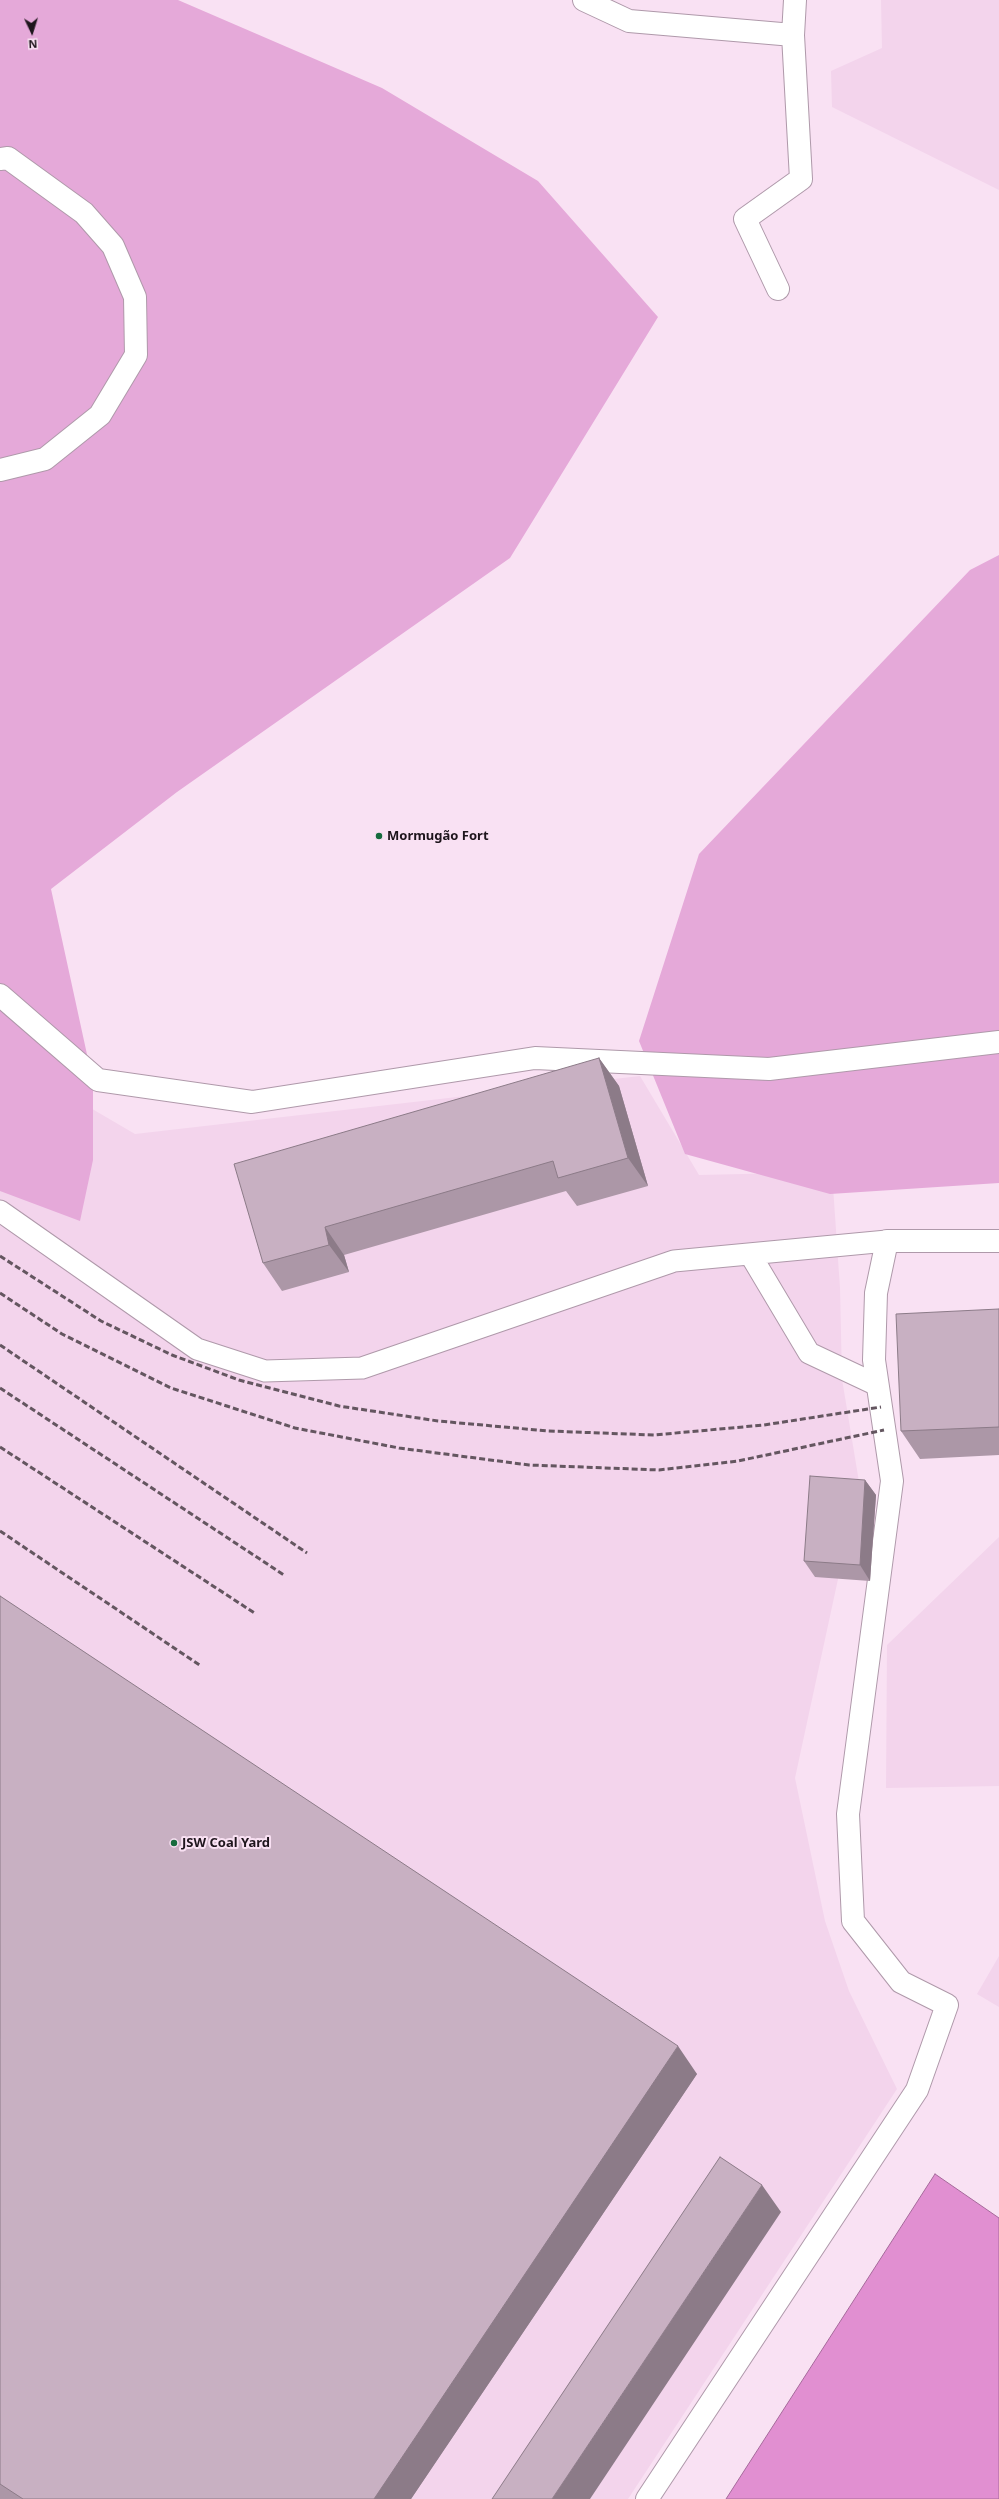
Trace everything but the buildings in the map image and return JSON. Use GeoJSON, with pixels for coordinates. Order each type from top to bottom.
{"type":"FeatureCollection","features":[{"type":"Feature","properties":{"kind":"street"},"geometry":{"type":"LineString","coordinates":[[584,0],[629,21],[794,35]]}},
{"type":"Feature","properties":{"kind":"street"},"geometry":{"type":"LineString","coordinates":[[778,289],[745,219],[801,179],[794,35],[795,0]]}},
{"type":"Feature","properties":{"kind":"street"},"geometry":{"type":"LineString","coordinates":[[0,159],[8,158],[84,213],[113,246],[134,297],[136,355],[100,415],[45,459],[0,470]]}},
{"type":"Feature","properties":{"kind":"street"},"geometry":{"type":"LineString","coordinates":[[0,995],[98,1080],[252,1102],[535,1058],[770,1069],[999,1042]]}},
{"type":"Feature","properties":{"kind":"street"},"geometry":{"type":"LineString","coordinates":[[647,2499],[916,2090],[947,2005],[901,1982],[853,1921],[848,1814],[892,1481],[874,1360],[876,1293],[887,1241],[999,1241]]}},
{"type":"Feature","properties":{"kind":"lane"},"geometry":{"type":"LineString","coordinates":[[0,1211],[198,1349],[265,1371],[362,1368],[674,1261],[887,1241]]}},
{"type":"Feature","properties":{"kind":"lane"},"geometry":{"type":"LineString","coordinates":[[750,1254],[809,1353],[877,1384]]}},
{"type":"Feature","properties":{"kind":"shaded area"},"geometry":{"type":"Polygon","coordinates":[[[0,0],[178,0],[382,88],[538,181],[658,317],[510,558],[177,792],[51,889],[93,1082],[93,1160],[80,1221],[0,1191],[0,0]]]}},
{"type":"Feature","properties":{"kind":"shaded area"},"geometry":{"type":"Polygon","coordinates":[[[881,0],[999,0],[999,190],[832,107],[831,71],[882,48],[881,0]]]}},
{"type":"Feature","properties":{"kind":"shaded area"},"geometry":{"type":"Polygon","coordinates":[[[999,555],[999,1183],[830,1194],[685,1154],[639,1041],[699,854],[970,570],[999,555]]]}},
{"type":"Feature","properties":{"kind":"shaded area"},"geometry":{"type":"Polygon","coordinates":[[[0,1055],[135,1134],[640,1076],[699,1175],[832,1172],[840,1288],[842,1379],[859,1482],[795,1778],[825,1921],[849,1991],[897,2089],[628,2499],[0,2499],[0,1055]]]}},
{"type":"Feature","properties":{"kind":"shaded area"},"geometry":{"type":"Polygon","coordinates":[[[999,1537],[999,1786],[886,1788],[887,1645],[999,1537]]]}},
{"type":"Feature","properties":{"kind":"shaded area"},"geometry":{"type":"Polygon","coordinates":[[[999,1956],[999,2007],[977,1994],[999,1956]]]}},
{"type":"Feature","properties":{"kind":"shaded area"},"geometry":{"type":"Polygon","coordinates":[[[935,2174],[999,2218],[999,2499],[726,2499],[935,2174]]]}},
{"type":"Feature","properties":{"kind":"railway"},"geometry":{"type":"LineString","coordinates":[[0,1256],[101,1321],[172,1355],[239,1380],[339,1406],[438,1421],[548,1431],[654,1435],[764,1425],[881,1407]]}},
{"type":"Feature","properties":{"kind":"railway"},"geometry":{"type":"LineString","coordinates":[[0,1293],[62,1334],[171,1388],[295,1428],[399,1448],[529,1465],[659,1470],[738,1461],[884,1430]]}},
{"type":"Feature","properties":{"kind":"railway"},"geometry":{"type":"LineString","coordinates":[[0,1345],[307,1553]]}},
{"type":"Feature","properties":{"kind":"railway"},"geometry":{"type":"LineString","coordinates":[[0,1388],[284,1575]]}},
{"type":"Feature","properties":{"kind":"railway"},"geometry":{"type":"LineString","coordinates":[[0,1447],[256,1614]]}},
{"type":"Feature","properties":{"kind":"railway"},"geometry":{"type":"LineString","coordinates":[[0,1531],[201,1666]]}},
{"type":"Feature","properties":{"kind":"place","name":"Mormugão Fort"},"geometry":{"type":"Point","coordinates":[379,836]}},
{"type":"Feature","properties":{"kind":"place","name":"JSW Coal Yard"},"geometry":{"type":"Point","coordinates":[174,1843]}}]}
